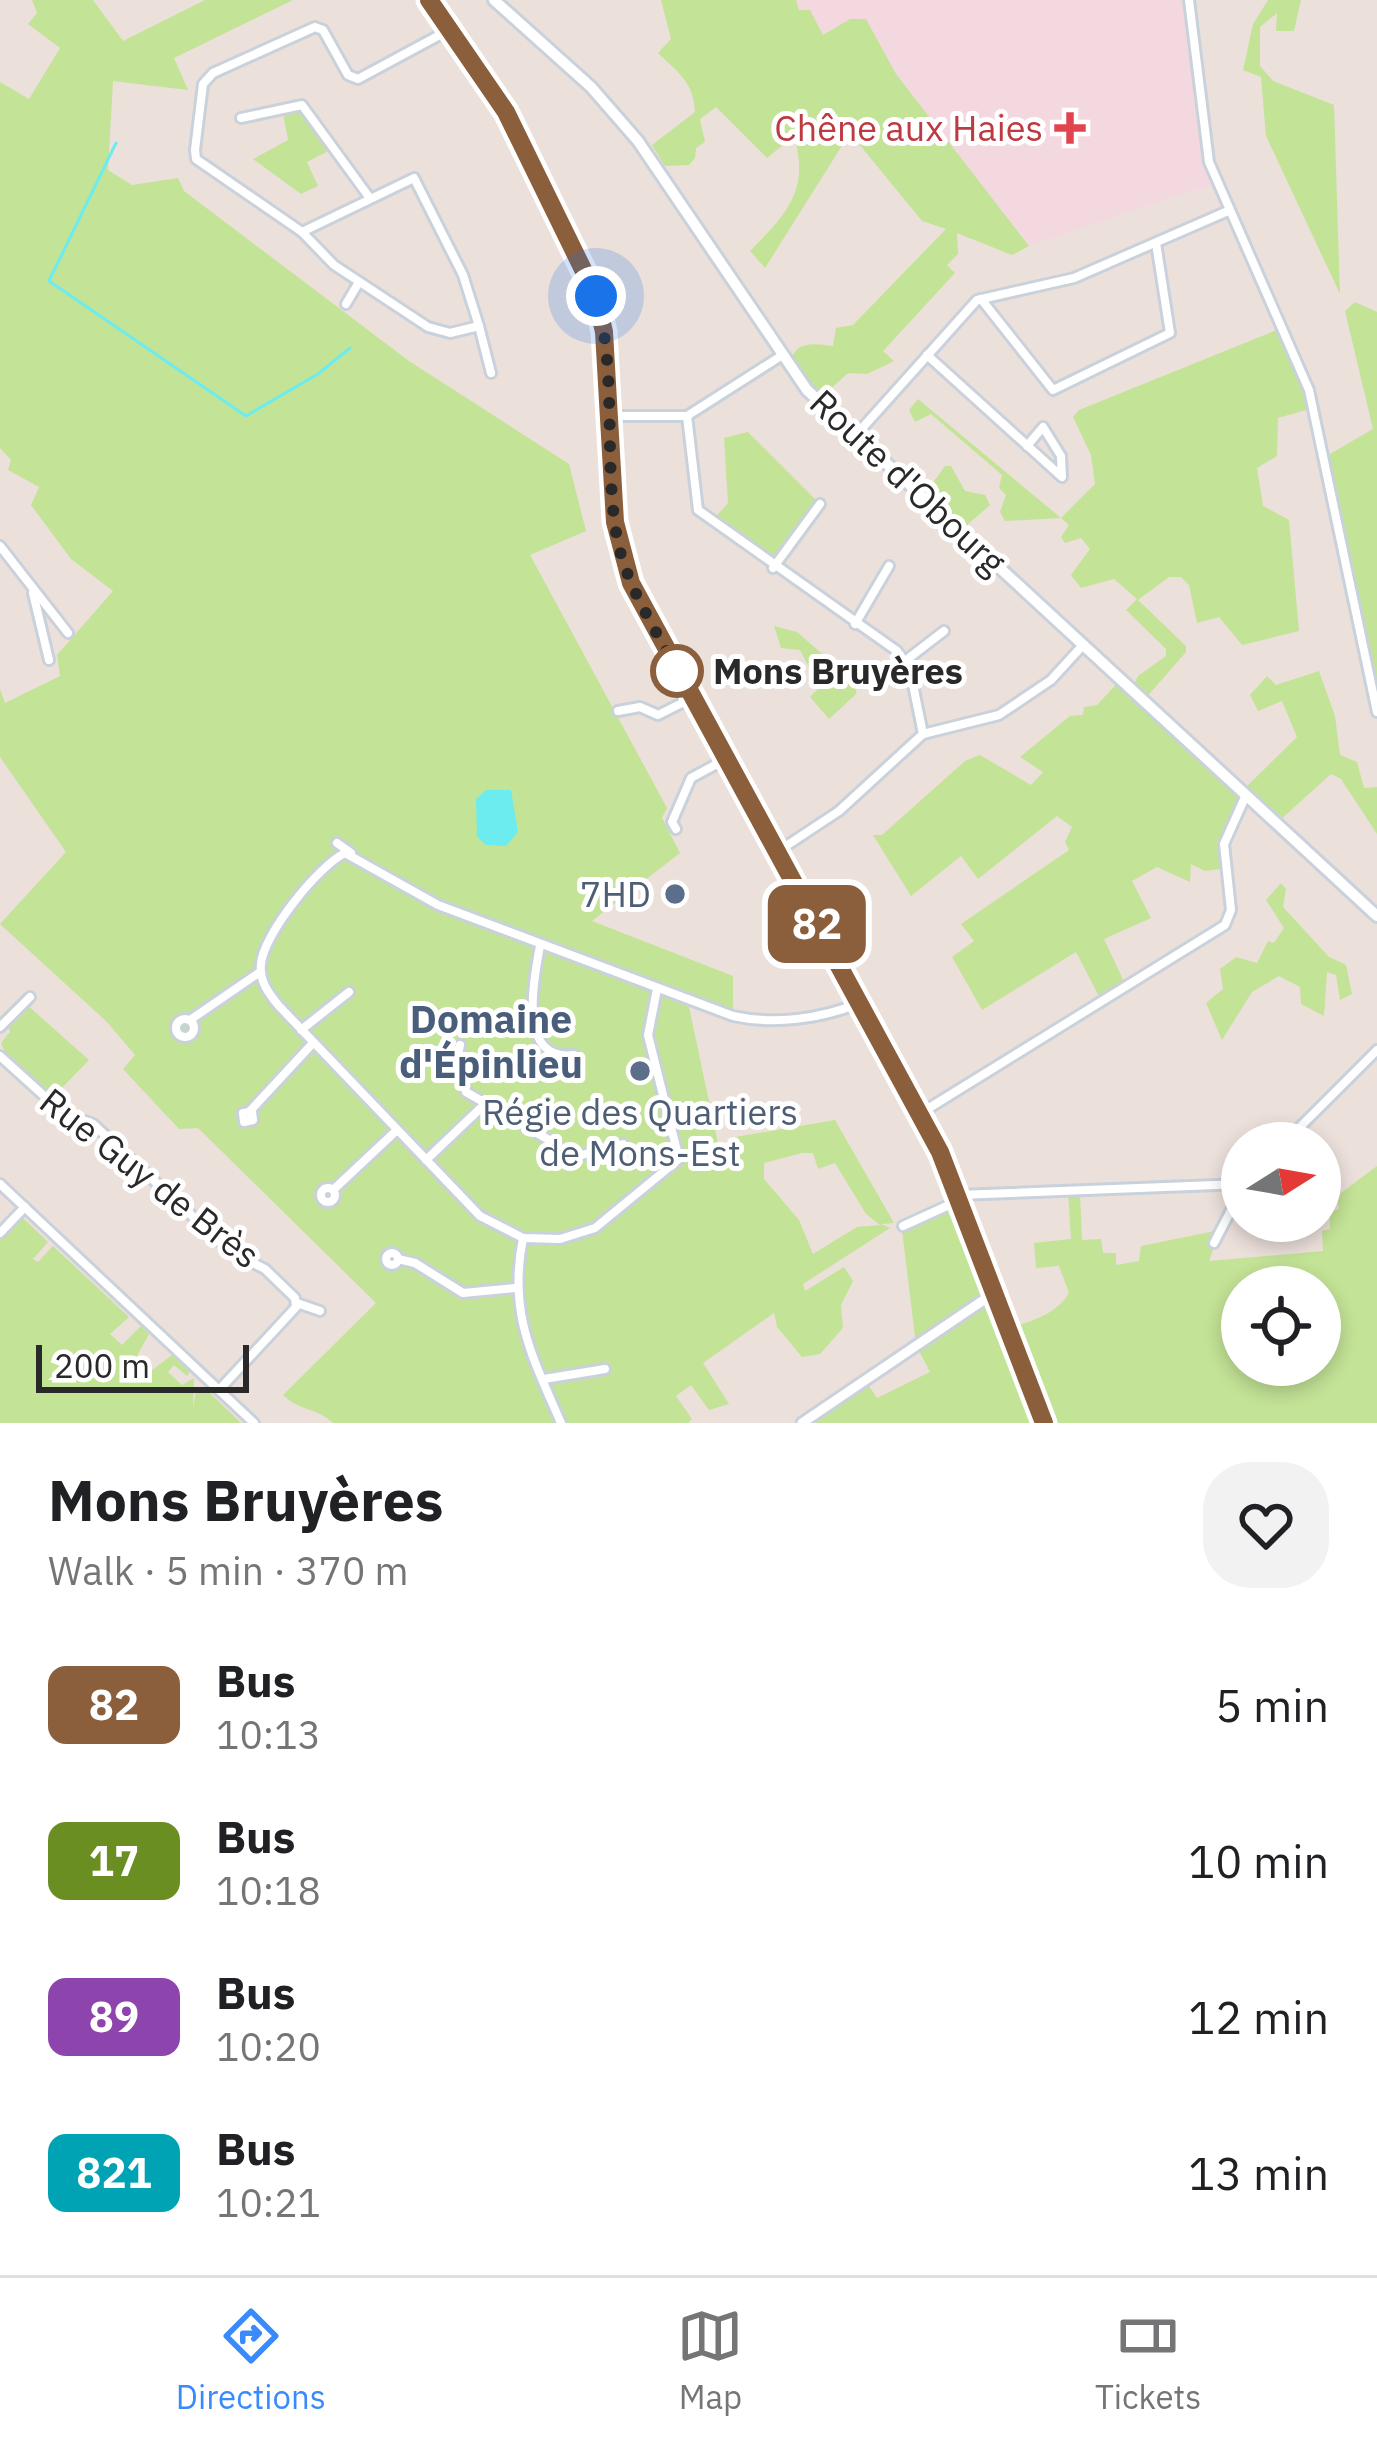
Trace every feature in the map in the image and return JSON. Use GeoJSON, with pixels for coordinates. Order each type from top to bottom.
{"type":"FeatureCollection","features":[{"type":"Feature","properties":{"kind":"main road"},"geometry":{"type":"LineString","coordinates":[[429,0],[506,112],[590,282],[604,332],[615,522],[624,565],[725,759],[921,1113],[959,1198],[1003,1330],[1044,1423]]}},
{"type":"Feature","properties":{"kind":"main road","name":"Route d'Obourg"},"geometry":{"type":"LineString","coordinates":[[494,0],[591,87],[638,140],[781,356],[856,435],[1377,916]]}},
{"type":"Feature","properties":{"kind":"main road"},"geometry":{"type":"LineString","coordinates":[[992,1295],[1035,1402]]}},
{"type":"Feature","properties":{"kind":"street"},"geometry":{"type":"LineString","coordinates":[[1189,0],[1204,136],[1228,211],[1309,390],[1377,712]]}},
{"type":"Feature","properties":{"kind":"street"},"geometry":{"type":"LineString","coordinates":[[449,30],[358,79],[348,75],[323,31],[315,27],[213,73],[203,84],[196,159],[302,232],[359,282],[436,331],[479,326]]}},
{"type":"Feature","properties":{"kind":"street"},"geometry":{"type":"LineString","coordinates":[[241,118],[302,105],[369,197]]}},
{"type":"Feature","properties":{"kind":"street"},"geometry":{"type":"LineString","coordinates":[[302,232],[415,178],[463,275],[490,373]]}},
{"type":"Feature","properties":{"kind":"street"},"geometry":{"type":"LineString","coordinates":[[856,435],[981,299],[1074,278],[1228,211]]}},
{"type":"Feature","properties":{"kind":"street"},"geometry":{"type":"LineString","coordinates":[[981,299],[1053,390],[1170,334],[1156,243]]}},
{"type":"Feature","properties":{"kind":"street"},"geometry":{"type":"LineString","coordinates":[[346,304],[359,282]]}},
{"type":"Feature","properties":{"kind":"street"},"geometry":{"type":"LineString","coordinates":[[927,355],[1027,446],[1062,477],[1061,456],[1043,427],[1027,446]]}},
{"type":"Feature","properties":{"kind":"street"},"geometry":{"type":"LineString","coordinates":[[609,416],[687,416],[781,356]]}},
{"type":"Feature","properties":{"kind":"street"},"geometry":{"type":"LineString","coordinates":[[687,416],[698,510],[905,661],[923,734]]}},
{"type":"Feature","properties":{"kind":"street"},"geometry":{"type":"LineString","coordinates":[[772,568],[820,503]]}},
{"type":"Feature","properties":{"kind":"street"},"geometry":{"type":"LineString","coordinates":[[0,546],[68,633]]}},
{"type":"Feature","properties":{"kind":"street"},"geometry":{"type":"LineString","coordinates":[[855,624],[889,566]]}},
{"type":"Feature","properties":{"kind":"street"},"geometry":{"type":"LineString","coordinates":[[31,585],[49,660]]}},
{"type":"Feature","properties":{"kind":"street"},"geometry":{"type":"LineString","coordinates":[[905,661],[944,631]]}},
{"type":"Feature","properties":{"kind":"street"},"geometry":{"type":"LineString","coordinates":[[777,852],[838,811],[923,734],[999,715],[1051,680],[1084,645]]}},
{"type":"Feature","properties":{"kind":"street"},"geometry":{"type":"LineString","coordinates":[[618,711],[640,707],[658,715],[692,698]]}},
{"type":"Feature","properties":{"kind":"street"},"geometry":{"type":"LineString","coordinates":[[676,829],[672,822],[691,778],[725,759]]}},
{"type":"Feature","properties":{"kind":"street"},"geometry":{"type":"LineString","coordinates":[[921,1113],[1225,925],[1232,910],[1224,844],[1247,794]]}},
{"type":"Feature","properties":{"kind":"street"},"geometry":{"type":"LineString","coordinates":[[337,843],[424,900],[729,1015],[764,1021],[818,1015],[860,1002]]}},
{"type":"Feature","properties":{"kind":"street"},"geometry":{"type":"LineString","coordinates":[[352,854],[336,857],[295,902],[267,944],[260,972],[269,994],[480,1216],[523,1238],[560,1239],[595,1228],[679,1159],[648,1035],[657,989]]}},
{"type":"Feature","properties":{"kind":"street"},"geometry":{"type":"LineString","coordinates":[[540,946],[531,996],[538,1036],[562,1056],[574,1055]]}},
{"type":"Feature","properties":{"kind":"street"},"geometry":{"type":"LineString","coordinates":[[190,1020],[260,972]]}},
{"type":"Feature","properties":{"kind":"street"},"geometry":{"type":"LineString","coordinates":[[301,1030],[349,992]]}},
{"type":"Feature","properties":{"kind":"street"},"geometry":{"type":"LineString","coordinates":[[0,1027],[30,998]]}},
{"type":"Feature","properties":{"kind":"street"},"geometry":{"type":"LineString","coordinates":[[250,1111],[313,1043]]}},
{"type":"Feature","properties":{"kind":"street"},"geometry":{"type":"LineString","coordinates":[[460,1046],[462,1082],[479,1099],[556,1144],[570,1158],[623,1144]]}},
{"type":"Feature","properties":{"kind":"street"},"geometry":{"type":"LineString","coordinates":[[1305,1122],[1377,1050]]}},
{"type":"Feature","properties":{"kind":"street","name":"Rue Guy de Brès"},"geometry":{"type":"LineString","coordinates":[[0,1056],[63,1113],[93,1124],[231,1252],[265,1268],[297,1303],[320,1311]]}},
{"type":"Feature","properties":{"kind":"street"},"geometry":{"type":"LineString","coordinates":[[426,1160],[463,1123],[479,1099]]}},
{"type":"Feature","properties":{"kind":"street"},"geometry":{"type":"LineString","coordinates":[[463,1123],[479,1099]]}},
{"type":"Feature","properties":{"kind":"street"},"geometry":{"type":"LineString","coordinates":[[333,1190],[397,1130]]}},
{"type":"Feature","properties":{"kind":"street"},"geometry":{"type":"LineString","coordinates":[[0,1184],[254,1423]]}},
{"type":"Feature","properties":{"kind":"street"},"geometry":{"type":"LineString","coordinates":[[903,1226],[959,1198],[1221,1188]]}},
{"type":"Feature","properties":{"kind":"street"},"geometry":{"type":"LineString","coordinates":[[0,1233],[25,1207]]}},
{"type":"Feature","properties":{"kind":"street"},"geometry":{"type":"LineString","coordinates":[[1214,1244],[1221,1230]]}},
{"type":"Feature","properties":{"kind":"street"},"geometry":{"type":"LineString","coordinates":[[523,1238],[515,1288],[525,1340],[561,1423]]}},
{"type":"Feature","properties":{"kind":"street"},"geometry":{"type":"LineString","coordinates":[[398,1259],[421,1266],[463,1293],[515,1288]]}},
{"type":"Feature","properties":{"kind":"street"},"geometry":{"type":"LineString","coordinates":[[802,1423],[992,1295]]}},
{"type":"Feature","properties":{"kind":"street"},"geometry":{"type":"LineString","coordinates":[[219,1390],[297,1303]]}},
{"type":"Feature","properties":{"kind":"street"},"geometry":{"type":"LineString","coordinates":[[544,1379],[605,1369]]}},
{"type":"Feature","properties":{"kind":"shaded area","name":"Chêne aux Haies"},"geometry":{"type":"Polygon","coordinates":[[[796,0],[1189,0],[1216,183],[1029,246],[896,74],[866,19],[850,19],[823,35],[810,11],[799,10],[796,0]]]}},
{"type":"Feature","properties":{"kind":"green space"},"geometry":{"type":"Polygon","coordinates":[[[32,0],[93,0],[123,41],[205,0],[293,0],[174,58],[188,90],[113,81],[108,170],[132,185],[178,178],[184,191],[409,361],[569,464],[586,531],[530,555],[667,808],[662,818],[680,853],[592,921],[733,976],[733,1016],[693,1002],[689,1007],[720,1153],[736,1148],[735,1137],[835,1120],[894,1223],[881,1224],[890,1228],[803,1284],[805,1291],[844,1267],[853,1281],[841,1305],[843,1328],[820,1354],[802,1357],[777,1327],[774,1313],[703,1363],[729,1404],[709,1410],[691,1385],[676,1396],[692,1419],[688,1423],[333,1423],[289,1400],[283,1395],[376,1303],[198,1128],[179,1129],[123,1069],[135,1055],[107,1022],[0,924],[66,852],[0,757],[0,689],[5,703],[60,676],[57,655],[113,591],[71,559],[31,505],[39,487],[8,470],[11,460],[0,448],[0,82],[29,99],[60,48],[28,24],[37,13],[32,0]],[[813,1153],[764,1163],[764,1179],[799,1220],[813,1254],[857,1227],[880,1225],[866,1214],[835,1163],[818,1169],[813,1153]]]}},
{"type":"Feature","properties":{"kind":"green space"},"geometry":{"type":"Polygon","coordinates":[[[661,0],[796,0],[799,10],[810,10],[823,35],[850,19],[866,19],[896,74],[1029,246],[1012,255],[957,233],[958,254],[947,265],[955,273],[883,351],[894,361],[867,374],[848,373],[824,395],[818,393],[791,360],[794,354],[808,345],[833,346],[836,328],[853,325],[946,229],[922,221],[850,133],[765,268],[750,251],[792,200],[799,172],[794,136],[767,158],[716,107],[700,119],[705,142],[696,148],[689,165],[665,166],[652,145],[695,112],[688,86],[658,53],[671,39],[661,0]]]}},
{"type":"Feature","properties":{"kind":"green space"},"geometry":{"type":"Polygon","coordinates":[[[1268,0],[1301,0],[1294,31],[1276,31],[1277,13],[1260,27],[1260,66],[1273,81],[1334,105],[1340,294],[1266,136],[1261,77],[1243,70],[1253,24],[1268,0]]]}},
{"type":"Feature","properties":{"kind":"green space"},"geometry":{"type":"Polygon","coordinates":[[[301,108],[332,149],[307,162],[318,186],[301,194],[253,159],[288,140],[283,114],[301,108]]]}},
{"type":"Feature","properties":{"kind":"green space"},"geometry":{"type":"Polygon","coordinates":[[[1355,302],[1377,312],[1377,712],[1323,458],[1373,429],[1345,311],[1355,302]]]}},
{"type":"Feature","properties":{"kind":"green space"},"geometry":{"type":"Polygon","coordinates":[[[1282,328],[1313,408],[1278,418],[1277,456],[1257,468],[1263,506],[1289,520],[1299,631],[1242,645],[1219,617],[1197,623],[1189,585],[1181,577],[1169,577],[1138,600],[1186,646],[1186,652],[1144,700],[1243,790],[1297,737],[1282,701],[1258,711],[1250,695],[1267,676],[1276,685],[1319,671],[1335,716],[1340,755],[1357,762],[1364,788],[1377,787],[1377,834],[1341,779],[1331,774],[1279,821],[1247,795],[1224,844],[1227,868],[1205,871],[1191,864],[1190,882],[1157,867],[1132,881],[1151,918],[1104,939],[1127,988],[1102,1002],[1076,952],[982,1010],[952,957],[974,941],[961,924],[1069,850],[1065,842],[1072,827],[1057,816],[978,879],[961,856],[911,896],[873,835],[882,835],[965,761],[980,755],[1031,785],[1043,772],[1020,757],[1070,716],[1083,715],[1084,707],[1097,705],[1121,679],[1132,689],[1138,676],[1166,656],[1166,649],[1126,610],[1137,599],[1114,579],[1081,588],[1071,575],[1090,549],[1081,538],[1065,543],[1061,537],[1069,525],[1061,518],[1095,484],[1091,455],[1073,417],[1079,410],[1282,328]]]}},
{"type":"Feature","properties":{"kind":"green space"},"geometry":{"type":"Polygon","coordinates":[[[918,399],[1061,518],[1005,521],[1000,512],[1006,495],[999,488],[1002,475],[931,414],[915,422],[909,410],[918,399]]]}},
{"type":"Feature","properties":{"kind":"green space"},"geometry":{"type":"Polygon","coordinates":[[[748,432],[820,504],[773,568],[711,522],[728,503],[724,438],[748,432]]]}},
{"type":"Feature","properties":{"kind":"green space"},"geometry":{"type":"Polygon","coordinates":[[[945,466],[951,466],[965,491],[985,495],[990,505],[967,525],[925,494],[945,466]]]}},
{"type":"Feature","properties":{"kind":"green space"},"geometry":{"type":"Polygon","coordinates":[[[774,626],[797,632],[857,684],[856,694],[829,719],[810,697],[827,680],[826,674],[810,669],[800,650],[781,648],[774,626]]]}},
{"type":"Feature","properties":{"kind":"green space"},"geometry":{"type":"Polygon","coordinates":[[[1281,883],[1286,889],[1283,907],[1329,957],[1346,965],[1352,994],[1340,1000],[1336,975],[1327,972],[1324,1016],[1301,1004],[1300,987],[1279,976],[1252,992],[1222,1040],[1206,1003],[1223,989],[1220,969],[1236,957],[1257,963],[1268,941],[1274,943],[1284,928],[1266,900],[1281,883]]]}},
{"type":"Feature","properties":{"kind":"green space"},"geometry":{"type":"Polygon","coordinates":[[[26,1004],[89,1060],[54,1096],[7,1057],[1,1043],[10,1032],[7,1022],[26,1004]]]}},
{"type":"Feature","properties":{"kind":"green space"},"geometry":{"type":"Polygon","coordinates":[[[1377,1166],[1377,1423],[802,1423],[865,1380],[877,1398],[930,1372],[916,1345],[902,1230],[960,1200],[975,1257],[1003,1330],[1049,1313],[1069,1293],[1059,1266],[1036,1268],[1034,1243],[1071,1239],[1068,1192],[1080,1192],[1082,1240],[1101,1239],[1103,1253],[1116,1253],[1116,1265],[1139,1261],[1141,1246],[1220,1230],[1209,1261],[1323,1251],[1323,1242],[1341,1242],[1341,1193],[1377,1166]]]}},
{"type":"Feature","properties":{"kind":"green space"},"geometry":{"type":"Polygon","coordinates":[[[22,1217],[48,1242],[33,1259],[38,1262],[53,1246],[129,1317],[110,1334],[122,1345],[141,1326],[149,1334],[133,1363],[151,1371],[172,1355],[190,1372],[187,1376],[174,1365],[168,1372],[182,1385],[194,1378],[193,1409],[196,1391],[207,1390],[241,1423],[0,1423],[0,1240],[22,1217]]]}},
{"type":"Feature","properties":{"kind":"water"},"geometry":{"type":"Polygon","coordinates":[[[486,790],[511,790],[518,832],[506,846],[486,845],[477,837],[476,799],[486,790]]]}},
{"type":"Feature","properties":{"kind":"waterway"},"geometry":{"type":"LineString","coordinates":[[116,143],[49,281],[246,416],[318,374],[350,348]]}},
{"type":"Feature","properties":{"kind":"bus line","name":"82"},"geometry":{"type":"LineString","coordinates":[[429,0],[506,112],[596,296],[604,332],[615,522],[631,583],[921,1113],[981,1254],[1044,1423]]}},
{"type":"Feature","properties":{"kind":"place","name":"Chêne aux Haies"},"geometry":{"type":"Point","coordinates":[1070,128]}},
{"type":"Feature","properties":{"kind":"place","name":"Mons Bruyères"},"geometry":{"type":"Point","coordinates":[677,671]}},
{"type":"Feature","properties":{"kind":"place","name":"7HD"},"geometry":{"type":"Point","coordinates":[675,894]}},
{"type":"Feature","properties":{"kind":"place","name":"Régie des Quartiers de Mons-Est"},"geometry":{"type":"Point","coordinates":[640,1071]}},
{"type":"Feature","properties":{"kind":"district","name":"Domaine d'Épinlieu"},"geometry":{"type":"Point","coordinates":[491,1042]}},
{"type":"Feature","properties":{"kind":"route"},"geometry":{"type":"LineString","coordinates":[[596,296],[604,332],[620,548],[634,591],[677,671]]}}]}
